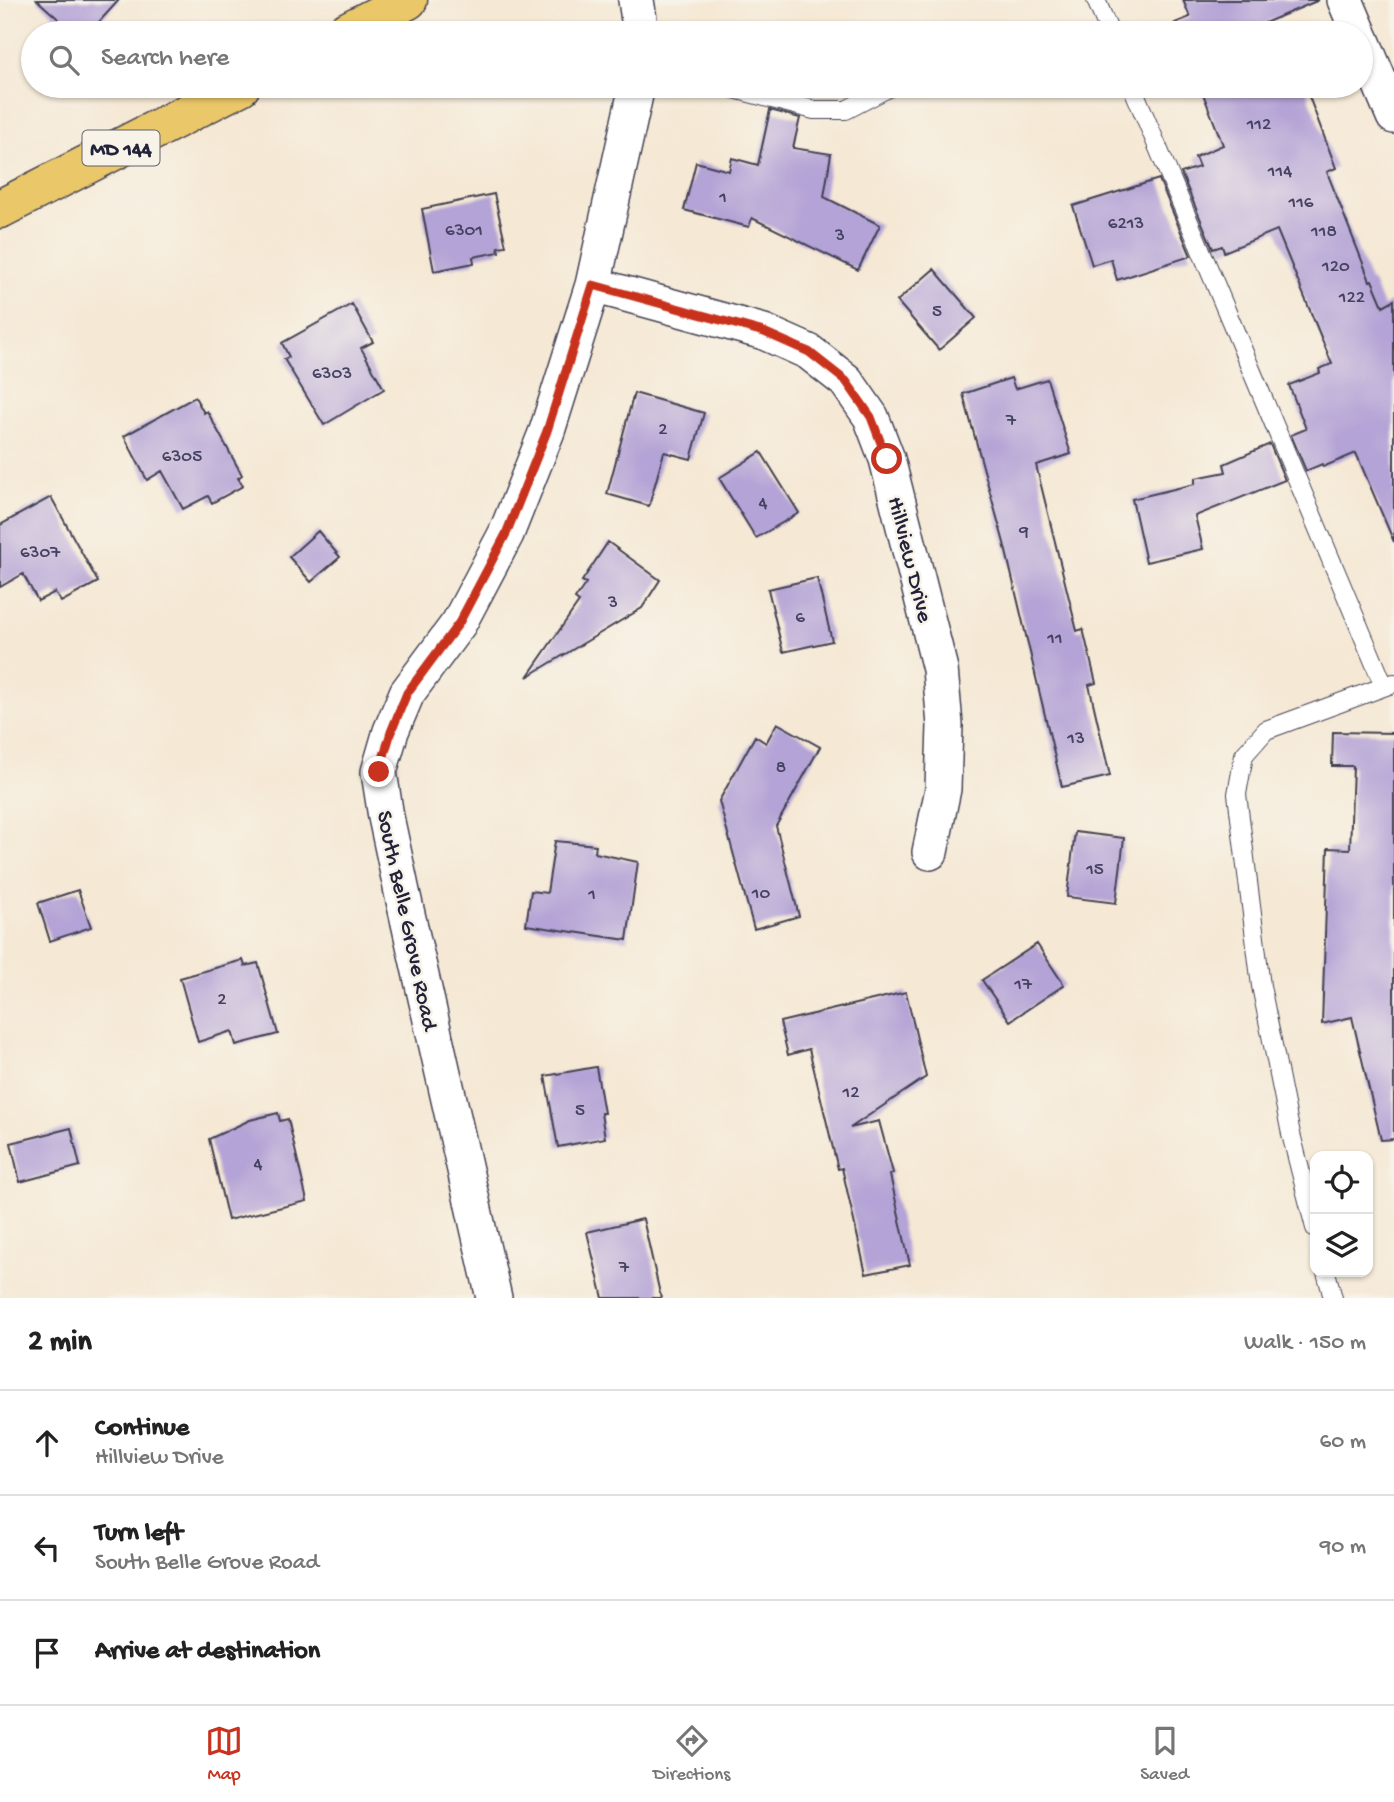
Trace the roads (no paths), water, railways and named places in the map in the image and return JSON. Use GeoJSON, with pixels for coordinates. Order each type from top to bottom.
{"type":"FeatureCollection","features":[{"type":"Feature","properties":{"kind":"main road"},"geometry":{"type":"LineString","coordinates":[[367,21],[408,0]]}},
{"type":"Feature","properties":{"kind":"main road","name":"MD 144"},"geometry":{"type":"LineString","coordinates":[[0,209],[217,98]]}},
{"type":"Feature","properties":{"kind":"street"},"geometry":{"type":"LineString","coordinates":[[636,0],[639,21]]}},
{"type":"Feature","properties":{"kind":"street"},"geometry":{"type":"LineString","coordinates":[[1345,0],[1354,21]]}},
{"type":"Feature","properties":{"kind":"street"},"geometry":{"type":"LineString","coordinates":[[1373,66],[1394,116]]}},
{"type":"Feature","properties":{"kind":"street","name":"South Belle Grove Road"},"geometry":{"type":"LineString","coordinates":[[494,1298],[401,892],[379,772],[407,693],[459,623],[506,534],[547,431],[593,285],[634,98]]}},
{"type":"Feature","properties":{"kind":"street","name":"Hillview Drive"},"geometry":{"type":"LineString","coordinates":[[593,285],[764,332],[809,352],[846,381],[871,417],[887,459],[940,669],[945,725],[943,789],[930,852]]}},
{"type":"Feature","properties":{"kind":"lane"},"geometry":{"type":"LineString","coordinates":[[1096,0],[1105,21]]}},
{"type":"Feature","properties":{"kind":"lane"},"geometry":{"type":"LineString","coordinates":[[768,98],[814,110],[846,110],[869,98]]}},
{"type":"Feature","properties":{"kind":"lane"},"geometry":{"type":"LineString","coordinates":[[1137,98],[1389,685],[1266,730],[1244,755],[1237,794],[1261,986],[1291,1134],[1311,1214]]}},
{"type":"Feature","properties":{"kind":"lane"},"geometry":{"type":"LineString","coordinates":[[1327,1277],[1333,1298]]}}]}
